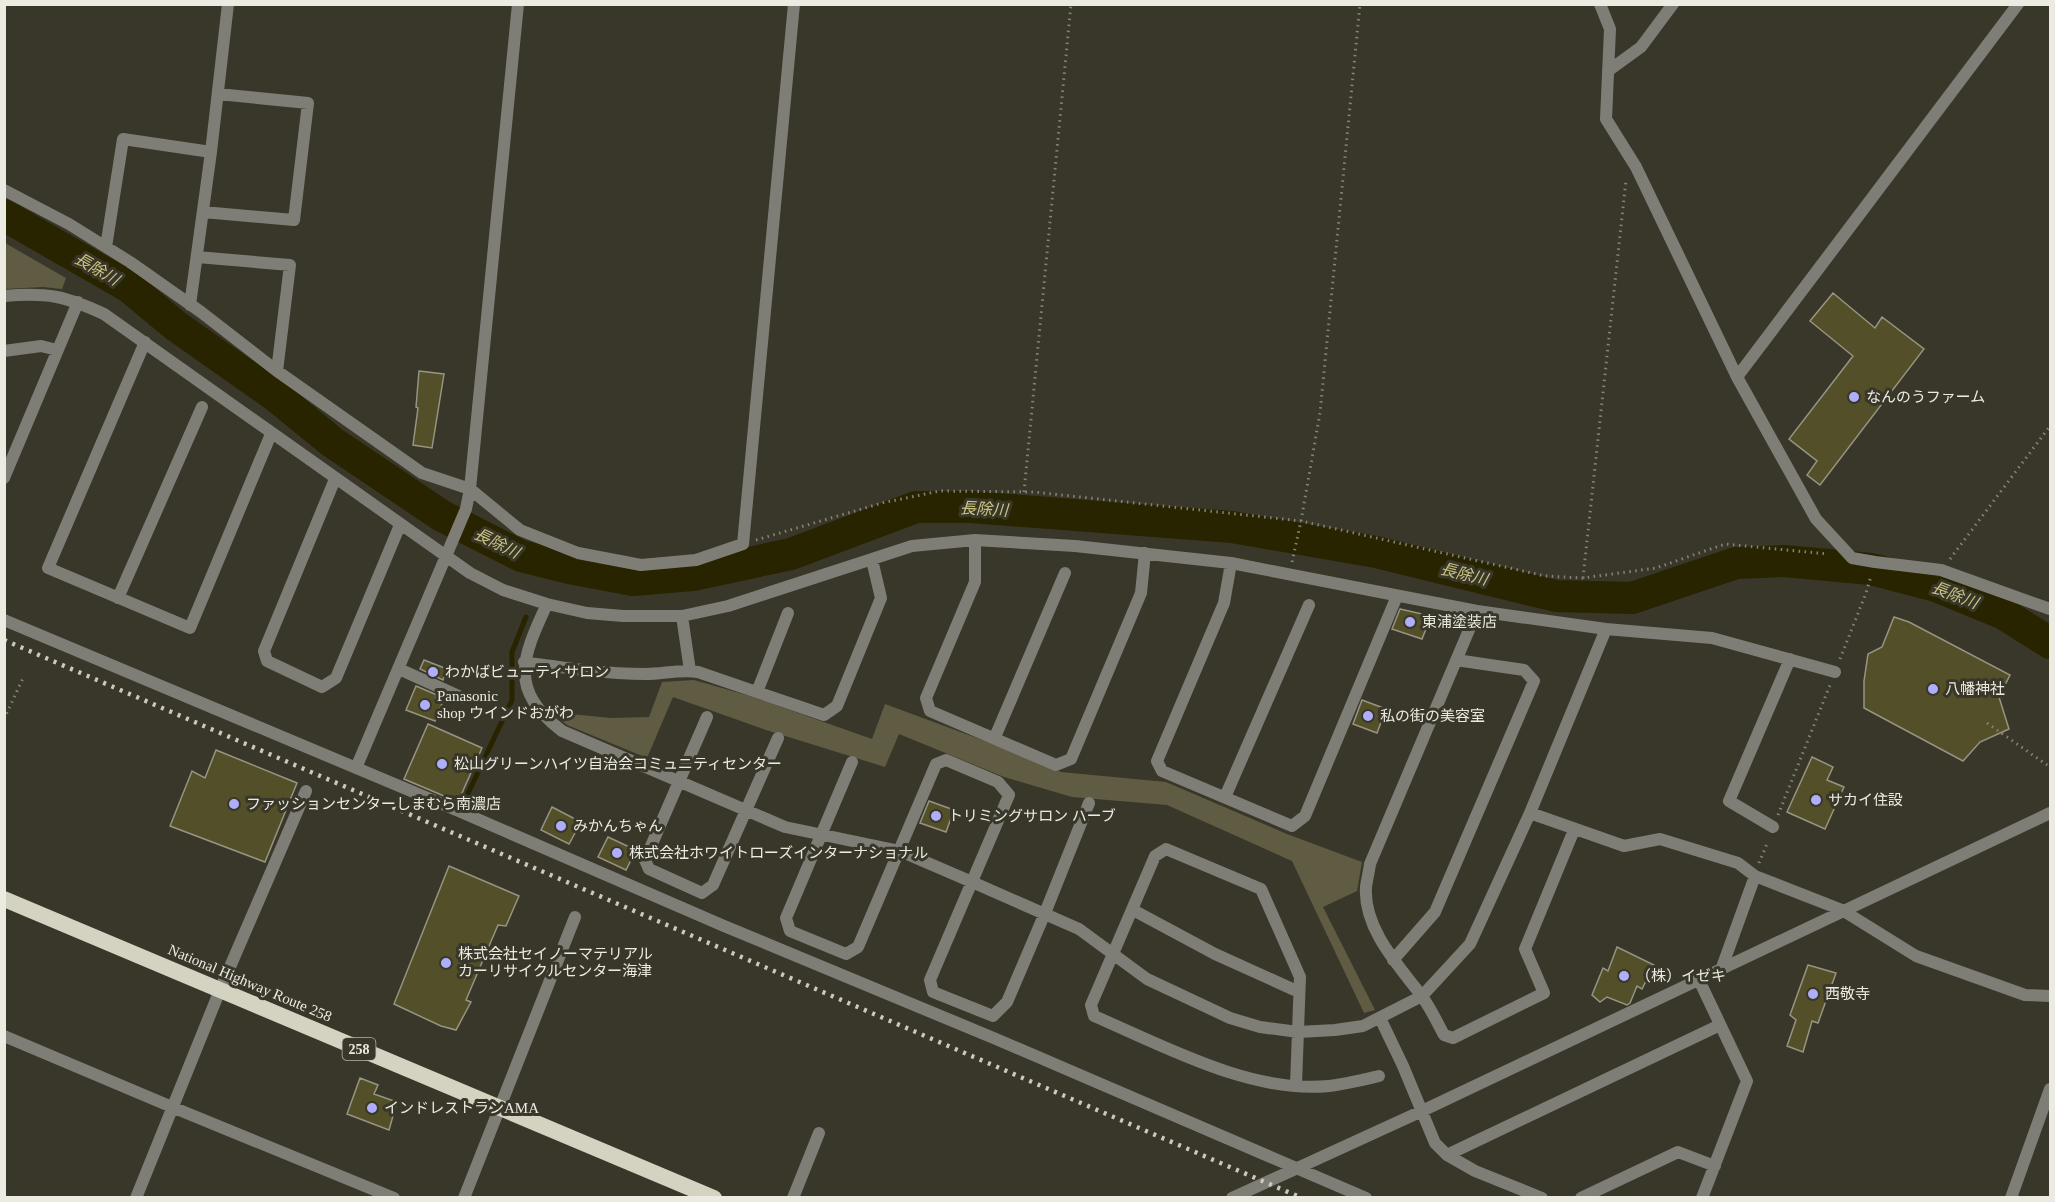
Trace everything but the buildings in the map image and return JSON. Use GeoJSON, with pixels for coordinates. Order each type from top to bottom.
{"type":"FeatureCollection","features":[{"type":"Feature","properties":{"kind":"highway","name":"National Highway Route 258"},"geometry":{"type":"LineString","coordinates":[[4,899],[714,1197]]}},
{"type":"Feature","properties":{"kind":"street"},"geometry":{"type":"LineString","coordinates":[[190,305],[228,4]]}},
{"type":"Feature","properties":{"kind":"street"},"geometry":{"type":"LineString","coordinates":[[356,768],[466,509],[470,489],[518,4]]}},
{"type":"Feature","properties":{"kind":"street"},"geometry":{"type":"LineString","coordinates":[[4,190],[69,224],[106,247],[422,473],[470,489],[520,530],[579,554],[641,565],[696,560],[743,544],[794,4]]}},
{"type":"Feature","properties":{"kind":"street"},"geometry":{"type":"LineString","coordinates":[[1600,4],[1610,29],[1606,119],[1629,156],[1737,377],[1816,519],[1852,558],[1941,570],[2050,609]]}},
{"type":"Feature","properties":{"kind":"street"},"geometry":{"type":"LineString","coordinates":[[1608,71],[1641,46],[1673,4]]}},
{"type":"Feature","properties":{"kind":"street"},"geometry":{"type":"LineString","coordinates":[[1737,377],[2018,4]]}},
{"type":"Feature","properties":{"kind":"street"},"geometry":{"type":"LineString","coordinates":[[203,212],[294,220],[308,103],[218,94]]}},
{"type":"Feature","properties":{"kind":"street"},"geometry":{"type":"LineString","coordinates":[[106,247],[123,139],[211,152]]}},
{"type":"Feature","properties":{"kind":"street"},"geometry":{"type":"LineString","coordinates":[[197,257],[290,265],[277,371]]}},
{"type":"Feature","properties":{"kind":"street"},"geometry":{"type":"LineString","coordinates":[[4,296],[45,294],[78,302],[104,314],[470,573],[503,590],[547,604],[587,613],[635,616],[682,615],[728,606],[912,546],[975,540],[1075,546],[1231,563],[1477,611],[1606,629],[1712,638],[1835,672]]}},
{"type":"Feature","properties":{"kind":"street"},"geometry":{"type":"LineString","coordinates":[[4,478],[78,302]]}},
{"type":"Feature","properties":{"kind":"street"},"geometry":{"type":"LineString","coordinates":[[145,342],[48,568],[190,628],[271,434]]}},
{"type":"Feature","properties":{"kind":"street"},"geometry":{"type":"LineString","coordinates":[[4,351],[41,346],[57,350]]}},
{"type":"Feature","properties":{"kind":"street"},"geometry":{"type":"LineString","coordinates":[[118,598],[202,407]]}},
{"type":"Feature","properties":{"kind":"street"},"geometry":{"type":"LineString","coordinates":[[335,479],[264,651],[267,661],[322,687],[336,678],[400,525]]}},
{"type":"Feature","properties":{"kind":"street"},"geometry":{"type":"LineString","coordinates":[[975,540],[975,582],[926,698],[930,711],[1056,765],[1071,759],[1141,593],[1145,553]]}},
{"type":"Feature","properties":{"kind":"street"},"geometry":{"type":"LineString","coordinates":[[524,662],[602,672],[647,674],[690,671],[824,716],[837,706],[881,598],[872,560]]}},
{"type":"Feature","properties":{"kind":"street"},"geometry":{"type":"LineString","coordinates":[[1231,563],[1224,603],[1157,761],[1162,771],[1292,826],[1305,816],[1398,596]]}},
{"type":"Feature","properties":{"kind":"street"},"geometry":{"type":"LineString","coordinates":[[995,737],[1065,573]]}},
{"type":"Feature","properties":{"kind":"street"},"geometry":{"type":"LineString","coordinates":[[547,604],[524,662],[525,680],[532,699],[544,717],[562,731],[785,827],[900,851],[1079,929],[1147,980],[1230,1018],[1260,1027],[1298,1032],[1363,1026],[1380,1018],[1422,996],[1470,944],[1530,813],[1606,629]]}},
{"type":"Feature","properties":{"kind":"street"},"geometry":{"type":"LineString","coordinates":[[1225,797],[1309,605]]}},
{"type":"Feature","properties":{"kind":"street"},"geometry":{"type":"LineString","coordinates":[[1477,611],[1370,864],[1366,888],[1368,910],[1376,931],[1393,960],[1422,996],[1444,1035],[1453,1038],[1544,993],[1525,949],[1574,830]]}},
{"type":"Feature","properties":{"kind":"street"},"geometry":{"type":"LineString","coordinates":[[757,692],[788,613]]}},
{"type":"Feature","properties":{"kind":"street"},"geometry":{"type":"LineString","coordinates":[[682,615],[690,671]]}},
{"type":"Feature","properties":{"kind":"street"},"geometry":{"type":"LineString","coordinates":[[4,620],[1366,1197]]}},
{"type":"Feature","properties":{"kind":"street"},"geometry":{"type":"LineString","coordinates":[[1773,827],[1730,801],[1790,659]]}},
{"type":"Feature","properties":{"kind":"street"},"geometry":{"type":"LineString","coordinates":[[1393,960],[1435,912],[1534,681],[1524,670],[1456,660]]}},
{"type":"Feature","properties":{"kind":"street"},"geometry":{"type":"LineString","coordinates":[[399,669],[464,698]]}},
{"type":"Feature","properties":{"kind":"street"},"geometry":{"type":"LineString","coordinates":[[707,717],[645,860],[649,870],[702,893],[713,885],[778,738]]}},
{"type":"Feature","properties":{"kind":"street"},"geometry":{"type":"LineString","coordinates":[[852,762],[786,918],[790,931],[846,954],[858,947],[936,764],[946,760],[988,777],[998,782],[1009,795],[930,980],[933,992],[993,1016],[1007,1002],[1089,803]]}},
{"type":"Feature","properties":{"kind":"street"},"geometry":{"type":"LineString","coordinates":[[136,1197],[219,990],[306,791]]}},
{"type":"Feature","properties":{"kind":"street"},"geometry":{"type":"LineString","coordinates":[[1530,813],[1624,846],[1660,839],[1738,863],[1755,876],[1842,910],[1916,956],[2025,995],[2050,996]]}},
{"type":"Feature","properties":{"kind":"street"},"geometry":{"type":"LineString","coordinates":[[1232,1197],[1422,1111],[2050,813]]}},
{"type":"Feature","properties":{"kind":"street"},"geometry":{"type":"LineString","coordinates":[[1296,1085],[1300,976],[1261,889],[1166,849],[1155,856],[1091,1005],[1095,1016],[1214,1067],[1257,1081],[1296,1085],[1328,1086],[1378,1076]]}},
{"type":"Feature","properties":{"kind":"street"},"geometry":{"type":"LineString","coordinates":[[1721,970],[1755,876]]}},
{"type":"Feature","properties":{"kind":"street"},"geometry":{"type":"LineString","coordinates":[[1133,910],[1215,954],[1299,992]]}},
{"type":"Feature","properties":{"kind":"street"},"geometry":{"type":"LineString","coordinates":[[464,1197],[575,916]]}},
{"type":"Feature","properties":{"kind":"street"},"geometry":{"type":"LineString","coordinates":[[1699,980],[1747,1081],[1702,1197]]}},
{"type":"Feature","properties":{"kind":"street"},"geometry":{"type":"LineString","coordinates":[[1380,1018],[1404,1066],[1435,1143],[1447,1155],[1476,1171],[1542,1197]]}},
{"type":"Feature","properties":{"kind":"street"},"geometry":{"type":"LineString","coordinates":[[1447,1155],[1720,1025]]}},
{"type":"Feature","properties":{"kind":"street"},"geometry":{"type":"LineString","coordinates":[[4,1036],[394,1197]]}},
{"type":"Feature","properties":{"kind":"street"},"geometry":{"type":"LineString","coordinates":[[2012,1197],[2050,1089]]}},
{"type":"Feature","properties":{"kind":"street"},"geometry":{"type":"LineString","coordinates":[[793,1197],[819,1133]]}},
{"type":"Feature","properties":{"kind":"street"},"geometry":{"type":"LineString","coordinates":[[1581,1197],[1678,1152],[1715,1166]]}},
{"type":"Feature","properties":{"kind":"path"},"geometry":{"type":"LineString","coordinates":[[1024,492],[1071,4]]}},
{"type":"Feature","properties":{"kind":"path"},"geometry":{"type":"LineString","coordinates":[[1291,566],[1320,414],[1360,4]]}},
{"type":"Feature","properties":{"kind":"path"},"geometry":{"type":"LineString","coordinates":[[1584,578],[1629,156]]}},
{"type":"Feature","properties":{"kind":"path"},"geometry":{"type":"LineString","coordinates":[[1941,570],[2050,426]]}},
{"type":"Feature","properties":{"kind":"path"},"geometry":{"type":"LineString","coordinates":[[743,544],[882,503],[940,491],[1024,492],[1301,521],[1545,576],[1584,578],[1656,568],[1725,544],[1806,551],[1852,558]]}},
{"type":"Feature","properties":{"kind":"path"},"geometry":{"type":"LineString","coordinates":[[1755,876],[1866,593],[1871,575]]}},
{"type":"Feature","properties":{"kind":"path"},"geometry":{"type":"LineString","coordinates":[[4,719],[24,676]]}},
{"type":"Feature","properties":{"kind":"path"},"geometry":{"type":"LineString","coordinates":[[1987,723],[2050,767]]}},
{"type":"Feature","properties":{"kind":"shaded area"},"geometry":{"type":"Polygon","coordinates":[[[5,243],[66,278],[62,289],[43,287],[5,289],[5,243]]]}},
{"type":"Feature","properties":{"kind":"shaded area"},"geometry":{"type":"Polygon","coordinates":[[[694,680],[750,696],[872,739],[885,704],[1031,758],[1061,772],[1166,782],[1287,834],[1362,862],[1357,891],[1323,907],[1375,1010],[1364,1013],[1292,861],[1167,805],[1072,797],[1004,777],[899,734],[885,767],[766,730],[673,697],[647,758],[567,725],[550,712],[611,718],[649,717],[662,682],[694,680]]]}},
{"type":"Feature","properties":{"kind":"waterway","name":"長除川"},"geometry":{"type":"LineString","coordinates":[[4,215],[129,287],[176,326],[277,397],[332,442],[442,516],[521,556],[569,568],[633,580],[693,575],[791,554],[916,507],[971,507],[1232,527],[1376,552],[1556,596],[1632,598],[1736,563],[1784,561],[1871,569],[1936,586],[2004,614],[2050,643]]}},
{"type":"Feature","properties":{"kind":"waterway"},"geometry":{"type":"LineString","coordinates":[[543,574],[549,563]]}},
{"type":"Feature","properties":{"kind":"waterway"},"geometry":{"type":"LineString","coordinates":[[463,804],[512,700],[512,652],[526,617]]}},
{"type":"Feature","properties":{"kind":"railway"},"geometry":{"type":"LineString","coordinates":[[4,640],[1302,1198]]}},
{"type":"Feature","properties":{"kind":"place","name":"なんのうファーム"},"geometry":{"type":"Point","coordinates":[1854,397]}},
{"type":"Feature","properties":{"kind":"place","name":"東浦塗装店"},"geometry":{"type":"Point","coordinates":[1410,622]}},
{"type":"Feature","properties":{"kind":"place","name":"わかばビューティサロン"},"geometry":{"type":"Point","coordinates":[433,672]}},
{"type":"Feature","properties":{"kind":"place","name":"八幡神社"},"geometry":{"type":"Point","coordinates":[1933,689]}},
{"type":"Feature","properties":{"kind":"place","name":"Panasonic shop ウインドおがわ"},"geometry":{"type":"Point","coordinates":[425,705]}},
{"type":"Feature","properties":{"kind":"place","name":"私の街の美容室"},"geometry":{"type":"Point","coordinates":[1368,716]}},
{"type":"Feature","properties":{"kind":"place","name":"松山グリーンハイツ自治会コミュニティセンター"},"geometry":{"type":"Point","coordinates":[442,764]}},
{"type":"Feature","properties":{"kind":"place","name":"サカイ住設"},"geometry":{"type":"Point","coordinates":[1816,800]}},
{"type":"Feature","properties":{"kind":"place","name":"ファッションセンターしまむら南濃店"},"geometry":{"type":"Point","coordinates":[234,804]}},
{"type":"Feature","properties":{"kind":"place","name":"トリミングサロン ハーブ"},"geometry":{"type":"Point","coordinates":[936,816]}},
{"type":"Feature","properties":{"kind":"place","name":"みかんちゃん"},"geometry":{"type":"Point","coordinates":[561,826]}},
{"type":"Feature","properties":{"kind":"place","name":"株式会社ホワイトローズインターナショナル"},"geometry":{"type":"Point","coordinates":[617,853]}},
{"type":"Feature","properties":{"kind":"place","name":"株式会社セイノーマテリアル カーリサイクルセンター海津"},"geometry":{"type":"Point","coordinates":[446,963]}},
{"type":"Feature","properties":{"kind":"place","name":"（株）イゼキ"},"geometry":{"type":"Point","coordinates":[1624,976]}},
{"type":"Feature","properties":{"kind":"place","name":"西敬寺"},"geometry":{"type":"Point","coordinates":[1813,994]}},
{"type":"Feature","properties":{"kind":"place","name":"インドレストランAMA"},"geometry":{"type":"Point","coordinates":[372,1108]}}]}
